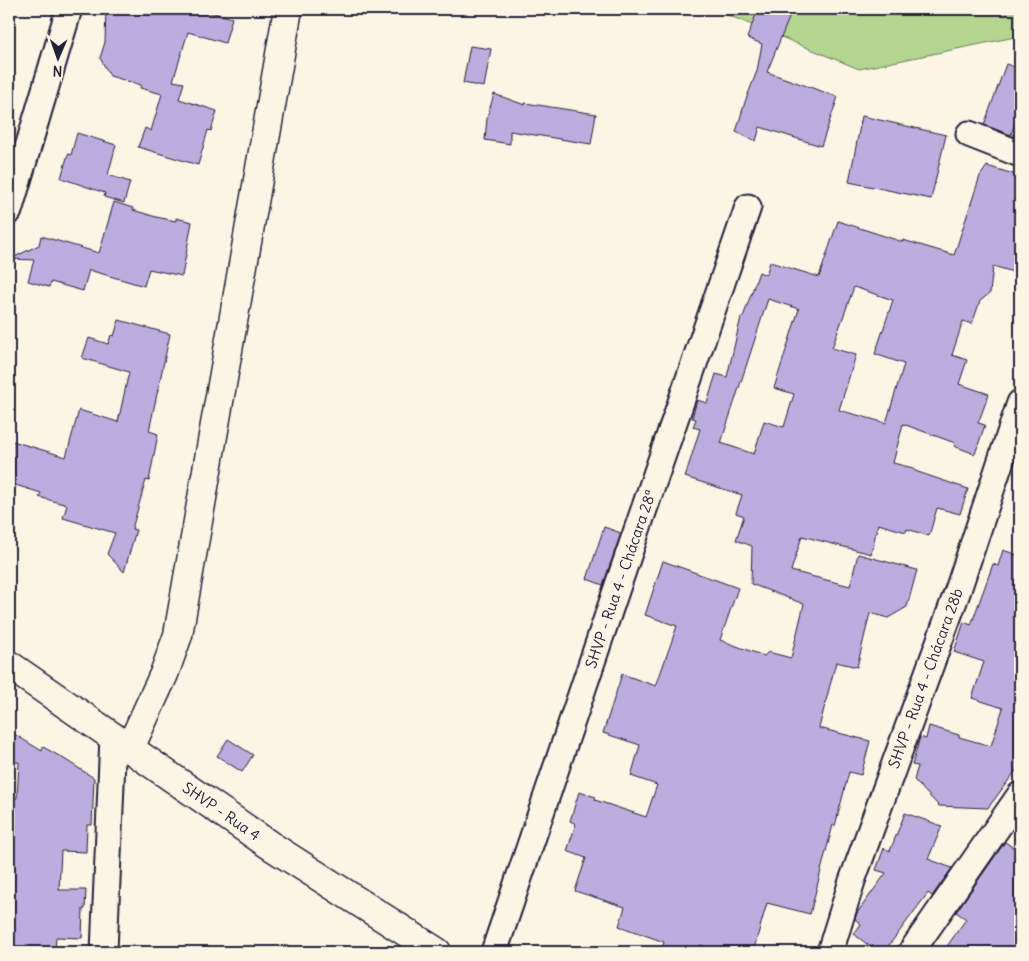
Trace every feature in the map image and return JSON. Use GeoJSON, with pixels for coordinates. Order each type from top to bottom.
{"type":"FeatureCollection","features":[{"type":"Feature","properties":{"kind":"street"},"geometry":{"type":"LineString","coordinates":[[9,211],[69,9]]}},
{"type":"Feature","properties":{"kind":"street"},"geometry":{"type":"LineString","coordinates":[[104,952],[121,742],[164,674],[178,636],[288,9]]}},
{"type":"Feature","properties":{"kind":"street"},"geometry":{"type":"LineString","coordinates":[[969,134],[1020,154]]}},
{"type":"Feature","properties":{"kind":"street","name":"SHVP - Rua 4 - Chácara 28ª"},"geometry":{"type":"LineString","coordinates":[[494,952],[748,207]]}},
{"type":"Feature","properties":{"kind":"street","name":"SHVP - Rua 4 - Chácara 28b"},"geometry":{"type":"LineString","coordinates":[[830,952],[852,881],[958,590],[1020,403]]}},
{"type":"Feature","properties":{"kind":"street","name":"SHVP - Rua 4"},"geometry":{"type":"LineString","coordinates":[[9,665],[268,844],[437,952]]}},
{"type":"Feature","properties":{"kind":"street"},"geometry":{"type":"LineString","coordinates":[[911,952],[1020,795]]}},
{"type":"Feature","properties":{"kind":"green space"},"geometry":{"type":"Polygon","coordinates":[[[713,9],[1020,9],[1020,36],[859,69],[713,9]]]}},
{"type":"Feature","properties":{"kind":"building"},"geometry":{"type":"Polygon","coordinates":[[[106,9],[200,9],[232,18],[225,43],[188,32],[173,81],[184,83],[179,99],[217,111],[211,131],[208,130],[198,165],[138,147],[145,128],[151,131],[162,94],[140,88],[141,85],[110,76],[100,58],[105,42],[106,9]]]}},
{"type":"Feature","properties":{"kind":"building"},"geometry":{"type":"Polygon","coordinates":[[[758,9],[781,9],[791,13],[767,72],[838,97],[821,146],[760,127],[756,141],[736,132],[757,71],[762,44],[747,38],[758,9]]]}},
{"type":"Feature","properties":{"kind":"building"},"geometry":{"type":"Polygon","coordinates":[[[470,46],[491,49],[484,87],[463,83],[470,46]]]}},
{"type":"Feature","properties":{"kind":"building"},"geometry":{"type":"Polygon","coordinates":[[[1006,64],[1020,69],[1020,107],[1011,135],[984,125],[1006,64]]]}},
{"type":"Feature","properties":{"kind":"building"},"geometry":{"type":"Polygon","coordinates":[[[494,94],[525,105],[525,103],[596,114],[591,144],[510,131],[510,144],[485,140],[487,118],[494,94]]]}},
{"type":"Feature","properties":{"kind":"building"},"geometry":{"type":"Polygon","coordinates":[[[862,116],[946,135],[931,199],[849,182],[862,116]]]}},
{"type":"Feature","properties":{"kind":"building"},"geometry":{"type":"Polygon","coordinates":[[[77,133],[116,145],[108,175],[130,182],[124,203],[104,197],[105,193],[61,178],[68,154],[71,155],[77,133]]]}},
{"type":"Feature","properties":{"kind":"building"},"geometry":{"type":"Polygon","coordinates":[[[987,166],[1020,176],[1020,274],[993,266],[990,293],[980,301],[972,324],[963,321],[952,355],[967,360],[959,384],[989,394],[978,423],[985,425],[975,454],[954,446],[955,443],[903,424],[893,463],[913,468],[915,471],[968,489],[960,514],[937,508],[929,536],[907,529],[906,532],[878,524],[871,554],[802,536],[791,571],[850,586],[858,554],[917,570],[907,607],[888,618],[870,613],[857,667],[836,662],[819,728],[870,741],[861,775],[849,772],[810,914],[767,903],[753,952],[723,952],[700,945],[697,952],[661,952],[664,942],[619,926],[625,907],[575,891],[586,858],[567,851],[576,824],[570,821],[579,792],[596,797],[595,800],[646,817],[657,785],[631,776],[640,745],[603,733],[622,674],[656,686],[677,626],[645,615],[663,561],[738,588],[720,640],[764,656],[768,652],[791,658],[804,604],[751,584],[752,546],[736,540],[744,516],[736,513],[742,495],[685,477],[700,429],[693,427],[696,419],[692,418],[697,400],[707,403],[716,374],[727,377],[741,317],[743,317],[759,272],[766,275],[770,262],[819,277],[838,221],[903,242],[903,240],[954,255],[980,176],[987,166]],[[854,287],[832,348],[856,355],[839,410],[886,423],[904,364],[875,354],[893,300],[854,287]],[[768,299],[721,443],[754,454],[764,421],[784,427],[794,394],[774,388],[799,309],[768,299]]]}},
{"type":"Feature","properties":{"kind":"building"},"geometry":{"type":"Polygon","coordinates":[[[114,202],[156,217],[176,221],[176,218],[192,222],[182,276],[149,269],[144,286],[89,270],[83,291],[51,282],[49,287],[28,281],[34,260],[10,259],[39,245],[41,236],[99,253],[114,202]]]}},
{"type":"Feature","properties":{"kind":"building"},"geometry":{"type":"Polygon","coordinates":[[[119,320],[170,334],[149,431],[158,434],[149,481],[146,480],[132,529],[136,530],[124,572],[107,554],[115,533],[63,518],[67,505],[39,497],[41,493],[9,483],[9,440],[66,457],[79,410],[118,422],[129,372],[82,358],[89,338],[108,344],[111,335],[114,336],[119,320]]]}},
{"type":"Feature","properties":{"kind":"building"},"geometry":{"type":"Polygon","coordinates":[[[604,527],[621,533],[603,585],[587,579],[604,527]]]}},
{"type":"Feature","properties":{"kind":"building"},"geometry":{"type":"Polygon","coordinates":[[[1003,550],[1020,556],[1020,765],[988,808],[939,806],[914,780],[918,766],[912,765],[920,737],[926,739],[929,726],[991,746],[1003,708],[972,698],[984,662],[954,652],[964,622],[971,625],[993,564],[998,566],[1003,550]]]}},
{"type":"Feature","properties":{"kind":"building"},"geometry":{"type":"Polygon","coordinates":[[[9,731],[42,751],[43,747],[94,778],[92,825],[87,825],[86,852],[61,851],[59,890],[86,890],[82,938],[56,937],[55,952],[9,952],[9,798],[17,798],[19,762],[9,762],[9,731]]]}},
{"type":"Feature","properties":{"kind":"building"},"geometry":{"type":"Polygon","coordinates":[[[228,739],[253,755],[242,772],[217,756],[228,739]]]}},
{"type":"Feature","properties":{"kind":"building"},"geometry":{"type":"Polygon","coordinates":[[[905,813],[942,826],[928,859],[952,868],[932,896],[928,893],[884,952],[877,952],[854,934],[861,924],[855,919],[857,913],[886,873],[876,870],[884,848],[890,851],[905,813]]]}},
{"type":"Feature","properties":{"kind":"building"},"geometry":{"type":"Polygon","coordinates":[[[1005,842],[1020,852],[1020,952],[943,952],[966,919],[956,912],[1005,842]]]}}]}
